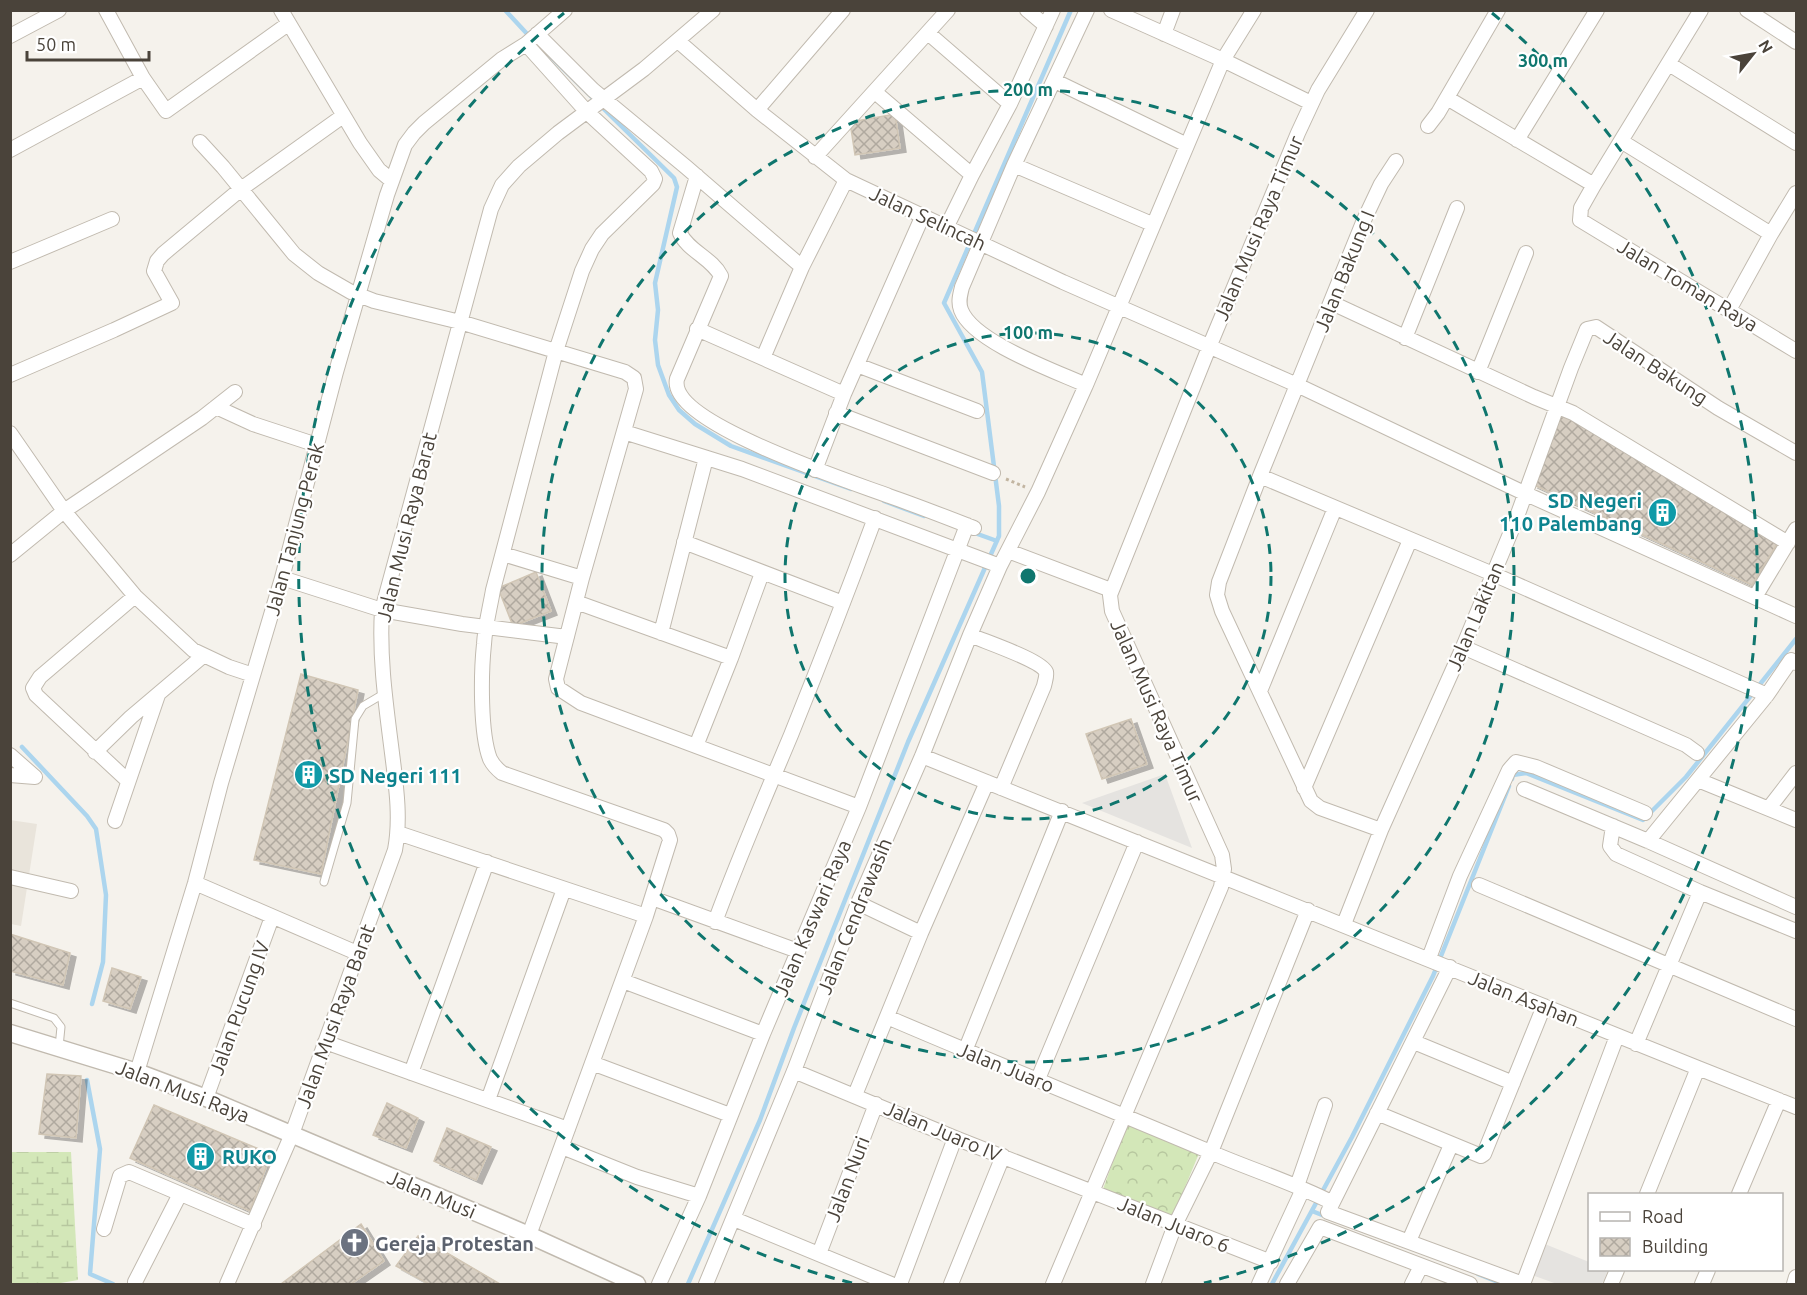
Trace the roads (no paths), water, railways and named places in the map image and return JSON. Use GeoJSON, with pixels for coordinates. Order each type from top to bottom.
{"type":"FeatureCollection","features":[{"type":"Feature","properties":{"kind":"street"},"geometry":{"type":"LineString","coordinates":[[10,36],[59,10]]}},
{"type":"Feature","properties":{"kind":"street"},"geometry":{"type":"LineString","coordinates":[[106,10],[143,78],[166,111],[288,24]]}},
{"type":"Feature","properties":{"kind":"street"},"geometry":{"type":"LineString","coordinates":[[281,10],[343,116],[379,170],[391,180]]}},
{"type":"Feature","properties":{"kind":"street","name":"Jalan Tanjung Perak"},"geometry":{"type":"LineString","coordinates":[[137,1072],[195,883],[221,783],[282,578],[391,180],[405,145],[431,116],[565,10]]}},
{"type":"Feature","properties":{"kind":"street","name":"Jalan Musi Raya Barat"},"geometry":{"type":"LineString","coordinates":[[227,1284],[292,1134],[395,850],[398,832],[397,801],[380,639],[382,610],[491,209],[502,185],[519,166],[713,10]]}},
{"type":"Feature","properties":{"kind":"street"},"geometry":{"type":"LineString","coordinates":[[757,110],[843,10]]}},
{"type":"Feature","properties":{"kind":"street"},"geometry":{"type":"LineString","coordinates":[[815,157],[948,10]]}},
{"type":"Feature","properties":{"kind":"street"},"geometry":{"type":"LineString","coordinates":[[1027,10],[1046,26]]}},
{"type":"Feature","properties":{"kind":"street"},"geometry":{"type":"LineString","coordinates":[[951,228],[972,175],[1010,104],[1053,10]]}},
{"type":"Feature","properties":{"kind":"street"},"geometry":{"type":"LineString","coordinates":[[1086,386],[982,334],[965,317],[960,309],[959,299],[978,241],[1087,10]]}},
{"type":"Feature","properties":{"kind":"street"},"geometry":{"type":"LineString","coordinates":[[1112,10],[1311,103]]}},
{"type":"Feature","properties":{"kind":"street"},"geometry":{"type":"LineString","coordinates":[[1164,34],[1173,10]]}},
{"type":"Feature","properties":{"kind":"street","name":"Jalan Cendrawasih"},"geometry":{"type":"LineString","coordinates":[[706,1284],[794,1071],[858,903],[922,756],[970,635],[991,562],[1008,551],[1038,492],[1086,386],[1152,224],[1223,60],[1254,10]]}},
{"type":"Feature","properties":{"kind":"street","name":"Jalan Musi Raya Timur"},"geometry":{"type":"LineString","coordinates":[[1053,1284],[1221,887],[1224,865],[1222,855],[1112,611],[1111,590],[1311,103],[1367,10]]}},
{"type":"Feature","properties":{"kind":"street"},"geometry":{"type":"LineString","coordinates":[[1428,126],[1447,98],[1498,10]]}},
{"type":"Feature","properties":{"kind":"street"},"geometry":{"type":"LineString","coordinates":[[1517,140],[1597,10]]}},
{"type":"Feature","properties":{"kind":"street"},"geometry":{"type":"LineString","coordinates":[[1447,98],[1594,185],[1701,10]]}},
{"type":"Feature","properties":{"kind":"street"},"geometry":{"type":"LineString","coordinates":[[1748,10],[1797,42]]}},
{"type":"Feature","properties":{"kind":"street"},"geometry":{"type":"LineString","coordinates":[[928,33],[1010,104]]}},
{"type":"Feature","properties":{"kind":"street"},"geometry":{"type":"LineString","coordinates":[[531,39],[697,176],[802,267]]}},
{"type":"Feature","properties":{"kind":"street"},"geometry":{"type":"LineString","coordinates":[[529,1235],[646,916],[670,840],[667,832],[502,773],[490,758],[482,683],[486,627],[502,554],[556,351],[582,271],[592,249],[608,227],[656,179],[651,171],[588,111],[531,39]]}},
{"type":"Feature","properties":{"kind":"street","name":"Jalan Selincah"},"geometry":{"type":"LineString","coordinates":[[678,40],[757,110],[846,180],[1210,345]]}},
{"type":"Feature","properties":{"kind":"street"},"geometry":{"type":"LineString","coordinates":[[1669,64],[1797,143]]}},
{"type":"Feature","properties":{"kind":"street"},"geometry":{"type":"LineString","coordinates":[[10,150],[143,78]]}},
{"type":"Feature","properties":{"kind":"street"},"geometry":{"type":"LineString","coordinates":[[1055,81],[1187,145]]}},
{"type":"Feature","properties":{"kind":"street"},"geometry":{"type":"LineString","coordinates":[[875,92],[972,175]]}},
{"type":"Feature","properties":{"kind":"street"},"geometry":{"type":"LineString","coordinates":[[10,375],[172,303],[154,271],[156,261],[175,241],[241,189],[343,116]]}},
{"type":"Feature","properties":{"kind":"street"},"geometry":{"type":"LineString","coordinates":[[1621,141],[1771,234]]}},
{"type":"Feature","properties":{"kind":"street"},"geometry":{"type":"LineString","coordinates":[[200,142],[294,254],[318,273],[358,296],[460,322],[625,372],[634,378],[636,389],[582,578],[556,679],[558,688],[581,703],[859,807]]}},
{"type":"Feature","properties":{"kind":"street","name":"Jalan Bakung I"},"geometry":{"type":"LineString","coordinates":[[1381,830],[1314,805],[1222,611],[1217,595],[1219,582],[1297,385],[1369,211],[1381,184],[1396,161]]}},
{"type":"Feature","properties":{"kind":"street"},"geometry":{"type":"LineString","coordinates":[[1014,165],[1152,224]]}},
{"type":"Feature","properties":{"kind":"street"},"geometry":{"type":"LineString","coordinates":[[697,176],[680,233],[684,240],[716,269],[720,276],[677,379],[677,389],[695,410],[757,448],[966,534],[991,562]]}},
{"type":"Feature","properties":{"kind":"street"},"geometry":{"type":"LineString","coordinates":[[763,358],[802,267],[846,180]]}},
{"type":"Feature","properties":{"kind":"street","name":"Jalan Toman Raya"},"geometry":{"type":"LineString","coordinates":[[1594,185],[1581,208],[1580,220],[1797,351]]}},
{"type":"Feature","properties":{"kind":"street"},"geometry":{"type":"LineString","coordinates":[[1729,310],[1771,234],[1797,193]]}},
{"type":"Feature","properties":{"kind":"street"},"geometry":{"type":"LineString","coordinates":[[1405,338],[1457,208]]}},
{"type":"Feature","properties":{"kind":"street"},"geometry":{"type":"LineString","coordinates":[[815,470],[836,413],[922,215]]}},
{"type":"Feature","properties":{"kind":"street"},"geometry":{"type":"LineString","coordinates":[[10,262],[112,219]]}},
{"type":"Feature","properties":{"kind":"street"},"geometry":{"type":"LineString","coordinates":[[1478,372],[1526,253]]}},
{"type":"Feature","properties":{"kind":"street"},"geometry":{"type":"LineString","coordinates":[[1332,303],[1582,419],[1788,543]]}},
{"type":"Feature","properties":{"kind":"street","name":"Jalan Bakung"},"geometry":{"type":"LineString","coordinates":[[1557,406],[1585,333],[1590,328],[1596,327],[1718,408],[1797,453]]}},
{"type":"Feature","properties":{"kind":"street"},"geometry":{"type":"LineString","coordinates":[[697,329],[844,394]]}},
{"type":"Feature","properties":{"kind":"street"},"geometry":{"type":"LineString","coordinates":[[1210,345],[1524,493],[1797,616]]}},
{"type":"Feature","properties":{"kind":"street"},"geometry":{"type":"LineString","coordinates":[[857,365],[977,411]]}},
{"type":"Feature","properties":{"kind":"street"},"geometry":{"type":"LineString","coordinates":[[10,555],[64,512],[235,392]]}},
{"type":"Feature","properties":{"kind":"street","name":"Jalan Lakitan"},"geometry":{"type":"LineString","coordinates":[[1344,924],[1381,830],[1463,647],[1557,406]]}},
{"type":"Feature","properties":{"kind":"street"},"geometry":{"type":"LineString","coordinates":[[216,407],[253,424],[317,445]]}},
{"type":"Feature","properties":{"kind":"street"},"geometry":{"type":"LineString","coordinates":[[836,413],[993,473]]}},
{"type":"Feature","properties":{"kind":"street"},"geometry":{"type":"LineString","coordinates":[[624,432],[706,458],[749,468],[875,518],[966,534]]}},
{"type":"Feature","properties":{"kind":"street"},"geometry":{"type":"LineString","coordinates":[[10,433],[64,512],[135,596],[163,624],[203,656],[253,675]]}},
{"type":"Feature","properties":{"kind":"street"},"geometry":{"type":"LineString","coordinates":[[749,468],[757,448]]}},
{"type":"Feature","properties":{"kind":"street"},"geometry":{"type":"LineString","coordinates":[[661,633],[706,458]]}},
{"type":"Feature","properties":{"kind":"street"},"geometry":{"type":"LineString","coordinates":[[1260,476],[1493,574],[1766,694]]}},
{"type":"Feature","properties":{"kind":"street"},"geometry":{"type":"LineString","coordinates":[[1260,691],[1335,508]]}},
{"type":"Feature","properties":{"kind":"street"},"geometry":{"type":"LineString","coordinates":[[715,922],[738,859],[843,603],[875,518]]}},
{"type":"Feature","properties":{"kind":"street"},"geometry":{"type":"LineString","coordinates":[[1755,597],[1797,529]]}},
{"type":"Feature","properties":{"kind":"street","name":"Jalan Kaswari Raya"},"geometry":{"type":"LineString","coordinates":[[659,1284],[699,1196],[763,1034],[859,807],[966,534]]}},
{"type":"Feature","properties":{"kind":"street"},"geometry":{"type":"LineString","coordinates":[[1304,788],[1410,540]]}},
{"type":"Feature","properties":{"kind":"street"},"geometry":{"type":"LineString","coordinates":[[684,542],[843,603]]}},
{"type":"Feature","properties":{"kind":"street"},"geometry":{"type":"LineString","coordinates":[[1008,551],[1111,590]]}},
{"type":"Feature","properties":{"kind":"street"},"geometry":{"type":"LineString","coordinates":[[502,554],[582,578]]}},
{"type":"Feature","properties":{"kind":"street"},"geometry":{"type":"LineString","coordinates":[[696,746],[762,573]]}},
{"type":"Feature","properties":{"kind":"street"},"geometry":{"type":"LineString","coordinates":[[282,578],[382,610],[431,620],[567,637]]}},
{"type":"Feature","properties":{"kind":"street"},"geometry":{"type":"LineString","coordinates":[[128,781],[36,695],[34,685],[40,677],[135,596]]}},
{"type":"Feature","properties":{"kind":"street"},"geometry":{"type":"LineString","coordinates":[[576,602],[731,658]]}},
{"type":"Feature","properties":{"kind":"street"},"geometry":{"type":"LineString","coordinates":[[970,635],[1029,659],[1043,668],[1046,673],[1044,686],[1001,788]]}},
{"type":"Feature","properties":{"kind":"street"},"geometry":{"type":"LineString","coordinates":[[1463,647],[1686,746],[1696,753]]}},
{"type":"Feature","properties":{"kind":"street"},"geometry":{"type":"LineString","coordinates":[[95,752],[203,656]]}},
{"type":"Feature","properties":{"kind":"street"},"geometry":{"type":"LineString","coordinates":[[1648,841],[1791,660],[1797,663]]}},
{"type":"Feature","properties":{"kind":"street"},"geometry":{"type":"LineString","coordinates":[[115,821],[159,693]]}},
{"type":"Feature","properties":{"kind":"street"},"geometry":{"type":"LineString","coordinates":[[10,755],[35,777],[10,775]]}},
{"type":"Feature","properties":{"kind":"street","name":"Jalan Asahan"},"geometry":{"type":"LineString","coordinates":[[922,756],[1797,1107]]}},
{"type":"Feature","properties":{"kind":"street"},"geometry":{"type":"LineString","coordinates":[[1287,1284],[1414,1042],[1440,963],[1460,876],[1509,770],[1516,762],[1536,767],[1645,813]]}},
{"type":"Feature","properties":{"kind":"street"},"geometry":{"type":"LineString","coordinates":[[1769,808],[1797,772]]}},
{"type":"Feature","properties":{"kind":"street"},"geometry":{"type":"LineString","coordinates":[[1698,780],[1797,820]]}},
{"type":"Feature","properties":{"kind":"street"},"geometry":{"type":"LineString","coordinates":[[855,1095],[921,933],[987,782]]}},
{"type":"Feature","properties":{"kind":"street"},"geometry":{"type":"LineString","coordinates":[[1524,789],[1797,907]]}},
{"type":"Feature","properties":{"kind":"street"},"geometry":{"type":"LineString","coordinates":[[965,1051],[1062,811]]}},
{"type":"Feature","properties":{"kind":"street"},"geometry":{"type":"LineString","coordinates":[[1613,826],[1610,846],[1616,854],[1700,892],[1797,931]]}},
{"type":"Feature","properties":{"kind":"street"},"geometry":{"type":"LineString","coordinates":[[398,832],[646,916]]}},
{"type":"Feature","properties":{"kind":"street"},"geometry":{"type":"LineString","coordinates":[[1038,1079],[1137,842]]}},
{"type":"Feature","properties":{"kind":"street"},"geometry":{"type":"LineString","coordinates":[[411,1073],[487,862]]}},
{"type":"Feature","properties":{"kind":"street"},"geometry":{"type":"LineString","coordinates":[[10,877],[71,891]]}},
{"type":"Feature","properties":{"kind":"street"},"geometry":{"type":"LineString","coordinates":[[195,883],[357,953]]}},
{"type":"Feature","properties":{"kind":"street"},"geometry":{"type":"LineString","coordinates":[[1479,885],[1797,1019]]}},
{"type":"Feature","properties":{"kind":"street"},"geometry":{"type":"LineString","coordinates":[[488,1100],[564,889]]}},
{"type":"Feature","properties":{"kind":"street"},"geometry":{"type":"LineString","coordinates":[[1636,1044],[1700,892]]}},
{"type":"Feature","properties":{"kind":"street"},"geometry":{"type":"LineString","coordinates":[[652,898],[798,951]]}},
{"type":"Feature","properties":{"kind":"street"},"geometry":{"type":"LineString","coordinates":[[858,903],[921,933]]}},
{"type":"Feature","properties":{"kind":"street"},"geometry":{"type":"LineString","coordinates":[[1153,1284],[1175,1225],[1211,1152],[1308,910]]}},
{"type":"Feature","properties":{"kind":"street","name":"Jalan Pucung IV"},"geometry":{"type":"LineString","coordinates":[[206,1098],[272,917]]}},
{"type":"Feature","properties":{"kind":"street"},"geometry":{"type":"LineString","coordinates":[[622,981],[763,1034]]}},
{"type":"Feature","properties":{"kind":"street"},"geometry":{"type":"LineString","coordinates":[[1377,1113],[1481,1156],[1484,1154],[1544,1006]]}},
{"type":"Feature","properties":{"kind":"street","name":"Jalan Juaro"},"geometry":{"type":"LineString","coordinates":[[887,1017],[1304,1189],[1326,1213]]}},
{"type":"Feature","properties":{"kind":"street","name":"Jalan Musi Raya"},"geometry":{"type":"LineString","coordinates":[[10,1033],[137,1072],[292,1134]]}},
{"type":"Feature","properties":{"kind":"street"},"geometry":{"type":"LineString","coordinates":[[1326,1213],[1409,1241],[1523,1284],[1617,1036]]}},
{"type":"Feature","properties":{"kind":"street"},"geometry":{"type":"LineString","coordinates":[[325,1042],[568,1129]]}},
{"type":"Feature","properties":{"kind":"street"},"geometry":{"type":"LineString","coordinates":[[1414,1042],[1513,1083]]}},
{"type":"Feature","properties":{"kind":"street"},"geometry":{"type":"LineString","coordinates":[[592,1063],[730,1115]]}},
{"type":"Feature","properties":{"kind":"street"},"geometry":{"type":"LineString","coordinates":[[1647,1193],[1698,1068]]}},
{"type":"Feature","properties":{"kind":"street","name":"Jalan Juaro IV"},"geometry":{"type":"LineString","coordinates":[[794,1071],[955,1138],[1092,1190]]}},
{"type":"Feature","properties":{"kind":"street"},"geometry":{"type":"LineString","coordinates":[[1739,1193],[1779,1100]]}},
{"type":"Feature","properties":{"kind":"street","name":"Jalan Nuri"},"geometry":{"type":"LineString","coordinates":[[819,1254],[876,1104]]}},
{"type":"Feature","properties":{"kind":"street"},"geometry":{"type":"LineString","coordinates":[[1259,1284],[1304,1189],[1325,1105]]}},
{"type":"Feature","properties":{"kind":"street","name":"Jalan Musi"},"geometry":{"type":"LineString","coordinates":[[292,1134],[529,1235],[637,1284]]}},
{"type":"Feature","properties":{"kind":"street"},"geometry":{"type":"LineString","coordinates":[[900,1284],[955,1138]]}},
{"type":"Feature","properties":{"kind":"street"},"geometry":{"type":"LineString","coordinates":[[1409,1241],[1451,1144]]}},
{"type":"Feature","properties":{"kind":"street"},"geometry":{"type":"LineString","coordinates":[[562,1147],[637,1177],[699,1196]]}},
{"type":"Feature","properties":{"kind":"street"},"geometry":{"type":"LineString","coordinates":[[951,1284],[1003,1156]]}},
{"type":"Feature","properties":{"kind":"street"},"geometry":{"type":"LineString","coordinates":[[104,1229],[118,1180],[125,1172],[132,1172],[254,1225]]}},
{"type":"Feature","properties":{"kind":"street","name":"Jalan Juaro 6"},"geometry":{"type":"LineString","coordinates":[[1092,1190],[1271,1262]]}},
{"type":"Feature","properties":{"kind":"street"},"geometry":{"type":"LineString","coordinates":[[135,1282],[180,1194]]}},
{"type":"Feature","properties":{"kind":"street"},"geometry":{"type":"LineString","coordinates":[[1326,1213],[1421,1266],[1470,1284]]}},
{"type":"Feature","properties":{"kind":"street"},"geometry":{"type":"LineString","coordinates":[[734,1219],[891,1284]]}},
{"type":"Feature","properties":{"kind":"street"},"geometry":{"type":"LineString","coordinates":[[1412,1284],[1421,1266]]}},
{"type":"Feature","properties":{"kind":"street"},"geometry":{"type":"LineString","coordinates":[[1794,1284],[1797,1277]]}},
{"type":"Feature","properties":{"kind":"lane"},"geometry":{"type":"LineString","coordinates":[[324,882],[347,803],[355,719],[363,706],[385,693]]}},
{"type":"Feature","properties":{"kind":"lane"},"geometry":{"type":"LineString","coordinates":[[10,1003],[54,1018],[61,1027],[66,1050]]}},
{"type":"Feature","properties":{"kind":"waterway"},"geometry":{"type":"LineString","coordinates":[[505,10],[530,37]]}},
{"type":"Feature","properties":{"kind":"waterway"},"geometry":{"type":"LineString","coordinates":[[688,1284],[760,1120],[794,1028],[908,742],[999,536],[999,506],[982,372],[944,303],[1071,10]]}},
{"type":"Feature","properties":{"kind":"waterway"},"geometry":{"type":"LineString","coordinates":[[545,51],[674,178],[677,187],[655,283],[658,310],[655,340],[658,365],[669,395],[679,410],[695,424],[731,446],[851,489]]}},
{"type":"Feature","properties":{"kind":"waterway"},"geometry":{"type":"LineString","coordinates":[[884,501],[924,516]]}},
{"type":"Feature","properties":{"kind":"waterway"},"geometry":{"type":"LineString","coordinates":[[972,532],[997,541]]}},
{"type":"Feature","properties":{"kind":"waterway"},"geometry":{"type":"LineString","coordinates":[[1512,779],[1513,775],[1526,773],[1643,820],[1686,777],[1796,639]]}},
{"type":"Feature","properties":{"kind":"waterway"},"geometry":{"type":"LineString","coordinates":[[22,747],[87,816],[96,829],[106,895],[103,962],[92,1004]]}},
{"type":"Feature","properties":{"kind":"waterway"},"geometry":{"type":"LineString","coordinates":[[1272,1284],[1352,1137],[1433,976],[1509,786]]}},
{"type":"Feature","properties":{"kind":"waterway"},"geometry":{"type":"LineString","coordinates":[[87,1080],[100,1149],[90,1274],[113,1284]]}},
{"type":"Feature","properties":{"kind":"waterway"},"geometry":{"type":"LineString","coordinates":[[1312,1211],[1327,1217]]}},
{"type":"Feature","properties":{"kind":"waterway"},"geometry":{"type":"LineString","coordinates":[[1478,1274],[1503,1284]]}},
{"type":"Feature","properties":{"kind":"place","name":"SD Negeri 110 Palembang"},"geometry":{"type":"Point","coordinates":[1663,512]}},
{"type":"Feature","properties":{"kind":"place","name":"SD Negeri 111"},"geometry":{"type":"Point","coordinates":[308,775]}},
{"type":"Feature","properties":{"kind":"place","name":"RUKO"},"geometry":{"type":"Point","coordinates":[201,1156]}},
{"type":"Feature","properties":{"kind":"place","name":"Gereja Protestan"},"geometry":{"type":"Point","coordinates":[354,1243]}}]}
